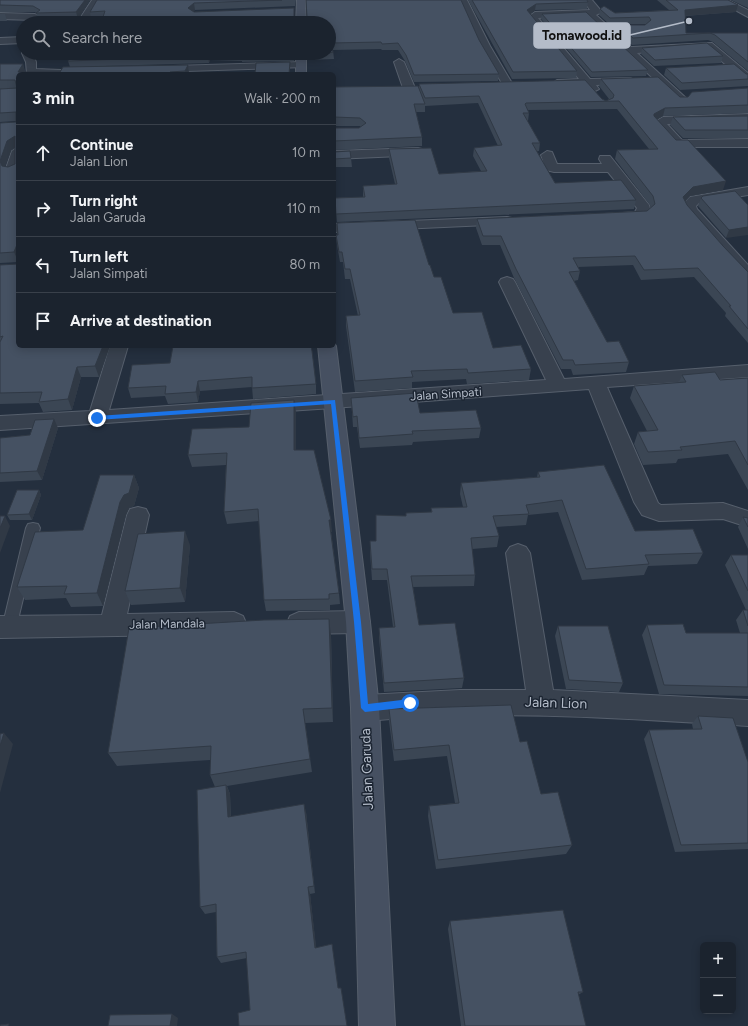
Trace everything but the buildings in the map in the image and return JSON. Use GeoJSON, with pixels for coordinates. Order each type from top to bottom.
{"type":"FeatureCollection","features":[{"type":"Feature","properties":{"kind":"street"},"geometry":{"type":"LineString","coordinates":[[86,16],[96,0]]}},
{"type":"Feature","properties":{"kind":"street"},"geometry":{"type":"LineString","coordinates":[[299,16],[297,10],[301,0]]}},
{"type":"Feature","properties":{"kind":"street"},"geometry":{"type":"LineString","coordinates":[[463,0],[485,46],[512,84],[493,85]]}},
{"type":"Feature","properties":{"kind":"street"},"geometry":{"type":"LineString","coordinates":[[587,0],[596,12],[534,15],[533,17],[548,37],[601,99]]}},
{"type":"Feature","properties":{"kind":"street"},"geometry":{"type":"LineString","coordinates":[[721,0],[747,13]]}},
{"type":"Feature","properties":{"kind":"street"},"geometry":{"type":"LineString","coordinates":[[589,13],[629,50],[653,76],[680,98],[693,95]]}},
{"type":"Feature","properties":{"kind":"street"},"geometry":{"type":"LineString","coordinates":[[0,16],[35,16]]}},
{"type":"Feature","properties":{"kind":"street"},"geometry":{"type":"LineString","coordinates":[[606,29],[621,28]]}},
{"type":"Feature","properties":{"kind":"street"},"geometry":{"type":"LineString","coordinates":[[695,37],[708,45],[748,78]]}},
{"type":"Feature","properties":{"kind":"street"},"geometry":{"type":"LineString","coordinates":[[0,41],[16,41]]}},
{"type":"Feature","properties":{"kind":"street"},"geometry":{"type":"LineString","coordinates":[[629,50],[708,45]]}},
{"type":"Feature","properties":{"kind":"street"},"geometry":{"type":"LineString","coordinates":[[30,60],[31,72]]}},
{"type":"Feature","properties":{"kind":"street"},"geometry":{"type":"LineString","coordinates":[[394,88],[413,88],[399,62]]}},
{"type":"Feature","properties":{"kind":"street"},"geometry":{"type":"LineString","coordinates":[[718,68],[733,67]]}},
{"type":"Feature","properties":{"kind":"street"},"geometry":{"type":"LineString","coordinates":[[151,72],[301,69]]}},
{"type":"Feature","properties":{"kind":"street"},"geometry":{"type":"LineString","coordinates":[[548,83],[588,82],[653,76]]}},
{"type":"Feature","properties":{"kind":"street"},"geometry":{"type":"LineString","coordinates":[[748,118],[659,122],[679,144],[748,143]]}},
{"type":"Feature","properties":{"kind":"street"},"geometry":{"type":"LineString","coordinates":[[733,143],[748,158]]}},
{"type":"Feature","properties":{"kind":"street"},"geometry":{"type":"LineString","coordinates":[[336,156],[427,151]]}},
{"type":"Feature","properties":{"kind":"street"},"geometry":{"type":"LineString","coordinates":[[547,155],[551,166],[554,168],[608,164],[644,208],[644,212],[638,216],[599,218]]}},
{"type":"Feature","properties":{"kind":"street"},"geometry":{"type":"LineString","coordinates":[[10,171],[16,156]]}},
{"type":"Feature","properties":{"kind":"street"},"geometry":{"type":"LineString","coordinates":[[748,191],[695,200],[689,205],[690,210],[748,274]]}},
{"type":"Feature","properties":{"kind":"street"},"geometry":{"type":"LineString","coordinates":[[336,228],[521,221]]}},
{"type":"Feature","properties":{"kind":"street"},"geometry":{"type":"LineString","coordinates":[[508,282],[558,385]]}},
{"type":"Feature","properties":{"kind":"street"},"geometry":{"type":"LineString","coordinates":[[97,418],[118,348]]}},
{"type":"Feature","properties":{"kind":"street","name":"Jalan Garuda"},"geometry":{"type":"LineString","coordinates":[[328,348],[358,622],[365,708],[377,1026]]}},
{"type":"Feature","properties":{"kind":"street","name":"Jalan Simpati"},"geometry":{"type":"LineString","coordinates":[[0,423],[333,402],[748,371]]}},
{"type":"Feature","properties":{"kind":"street"},"geometry":{"type":"LineString","coordinates":[[596,382],[645,502],[650,508],[659,513],[723,511],[748,519]]}},
{"type":"Feature","properties":{"kind":"street"},"geometry":{"type":"LineString","coordinates":[[112,625],[138,515]]}},
{"type":"Feature","properties":{"kind":"street"},"geometry":{"type":"LineString","coordinates":[[518,553],[541,701]]}},
{"type":"Feature","properties":{"kind":"street","name":"Jalan Mandala"},"geometry":{"type":"LineString","coordinates":[[3,631],[112,625],[358,622]]}},
{"type":"Feature","properties":{"kind":"street","name":"Jalan Lion"},"geometry":{"type":"LineString","coordinates":[[365,708],[410,703],[541,701],[748,713]]}},
{"type":"Feature","properties":{"kind":"lane"},"geometry":{"type":"LineString","coordinates":[[3,631],[32,528]]}},
{"type":"Feature","properties":{"kind":"place","name":"Tomawood.id"},"geometry":{"type":"Point","coordinates":[689,21]}},
{"type":"Feature","properties":{"kind":"route"},"geometry":{"type":"LineString","coordinates":[[97,418],[333,402],[358,622],[365,708],[410,703]]}}]}
